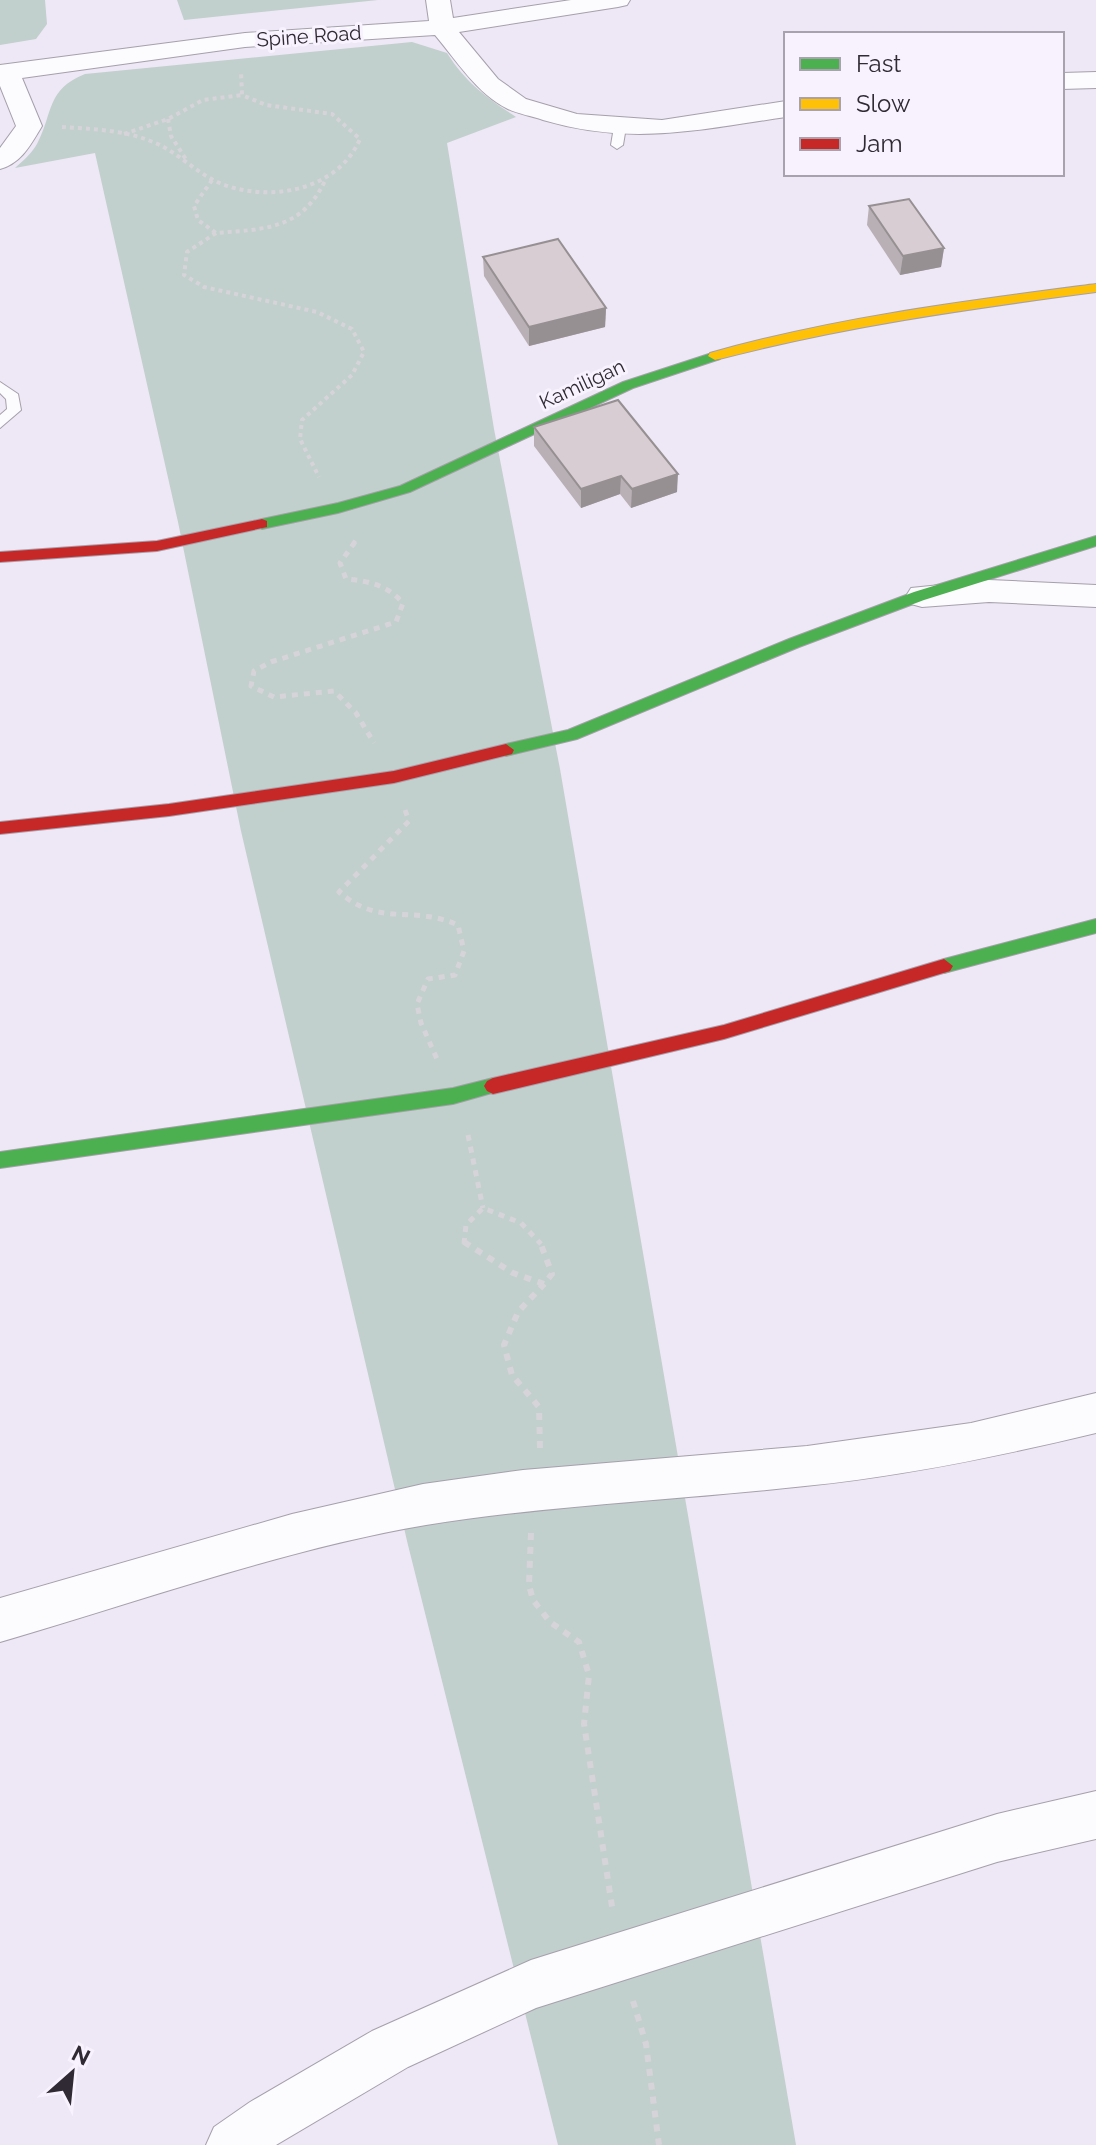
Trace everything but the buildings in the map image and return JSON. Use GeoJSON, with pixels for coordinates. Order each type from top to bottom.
{"type":"FeatureCollection","features":[{"type":"Feature","properties":{"kind":"street"},"geometry":{"type":"LineString","coordinates":[[438,0],[442,27],[489,84],[517,104],[618,136],[784,109]]}},
{"type":"Feature","properties":{"kind":"street","name":"Spine Road"},"geometry":{"type":"LineString","coordinates":[[4,72],[245,40],[442,27],[618,0]]}},
{"type":"Feature","properties":{"kind":"street"},"geometry":{"type":"LineString","coordinates":[[0,161],[15,149],[29,126],[4,72]]}},
{"type":"Feature","properties":{"kind":"street"},"geometry":{"type":"LineString","coordinates":[[1064,81],[1096,80]]}},
{"type":"Feature","properties":{"kind":"street","name":"Kamiligan"},"geometry":{"type":"LineString","coordinates":[[0,557],[157,546],[338,508],[405,489],[628,385],[719,355],[801,334],[945,308],[1096,288]]}},
{"type":"Feature","properties":{"kind":"street"},"geometry":{"type":"LineString","coordinates":[[0,828],[185,808],[394,777],[571,735],[794,643],[919,596],[1096,541]]}},
{"type":"Feature","properties":{"kind":"street"},"geometry":{"type":"LineString","coordinates":[[919,596],[989,591],[1096,596]]}},
{"type":"Feature","properties":{"kind":"street"},"geometry":{"type":"LineString","coordinates":[[0,1160],[453,1096],[724,1032],[931,969],[1096,926]]}},
{"type":"Feature","properties":{"kind":"street"},"geometry":{"type":"LineString","coordinates":[[0,1620],[292,1535],[423,1505],[523,1491],[852,1460],[971,1443],[1096,1413]]}},
{"type":"Feature","properties":{"kind":"street"},"geometry":{"type":"LineString","coordinates":[[232,2145],[268,2120],[390,2049],[531,1985],[997,1838],[1096,1815]]}},
{"type":"Feature","properties":{"kind":"lane"},"geometry":{"type":"LineString","coordinates":[[0,386],[13,397],[14,410],[0,423]]}},
{"type":"Feature","properties":{"kind":"path"},"geometry":{"type":"LineString","coordinates":[[242,95],[240,78],[245,40]]}},
{"type":"Feature","properties":{"kind":"path"},"geometry":{"type":"LineString","coordinates":[[29,126],[123,134],[154,142],[188,161],[212,180],[243,192],[302,186],[325,180],[345,166],[357,152],[360,139],[332,114],[266,105],[242,95],[203,100],[168,119],[123,134]]}},
{"type":"Feature","properties":{"kind":"path"},"geometry":{"type":"LineString","coordinates":[[168,119],[171,136],[188,161]]}},
{"type":"Feature","properties":{"kind":"path"},"geometry":{"type":"LineString","coordinates":[[212,180],[194,206],[198,220],[216,233]]}},
{"type":"Feature","properties":{"kind":"path"},"geometry":{"type":"LineString","coordinates":[[325,180],[318,198],[304,216],[282,224],[216,233],[187,252],[184,275],[204,287],[317,312],[352,329],[364,352],[352,375],[302,420],[300,439],[357,538],[340,563],[346,579],[377,583],[393,590],[403,603],[396,622],[364,635],[278,656],[254,671],[251,686],[274,697],[334,691],[356,713],[394,777],[409,821],[339,892],[357,909],[385,915],[429,914],[458,925],[464,951],[455,975],[428,979],[417,1004],[421,1023],[472,1146],[483,1208]]}},
{"type":"Feature","properties":{"kind":"path"},"geometry":{"type":"LineString","coordinates":[[483,1208],[466,1225],[464,1244],[513,1273],[544,1284]]}},
{"type":"Feature","properties":{"kind":"path"},"geometry":{"type":"LineString","coordinates":[[483,1208],[517,1220],[545,1244],[552,1274],[518,1312],[504,1345],[512,1375],[539,1407],[540,1455],[523,1491],[534,1547],[530,1593],[550,1624],[579,1642],[589,1675],[584,1724],[620,1956],[646,2044],[659,2145]]}},
{"type":"Feature","properties":{"kind":"shaded area"},"geometry":{"type":"Polygon","coordinates":[[[0,0],[45,0],[47,24],[36,39],[0,45],[0,0]]]}},
{"type":"Feature","properties":{"kind":"shaded area"},"geometry":{"type":"Polygon","coordinates":[[[177,0],[378,0],[184,20],[177,0]]]}},
{"type":"Feature","properties":{"kind":"shaded area"},"geometry":{"type":"Polygon","coordinates":[[[412,42],[447,53],[478,89],[516,117],[447,143],[494,429],[560,769],[796,2145],[558,2145],[408,1545],[241,831],[178,522],[95,153],[15,168],[37,144],[57,94],[72,80],[85,74],[412,42]]]}},
{"type":"Feature","properties":{"kind":"traffic: fast"},"geometry":{"type":"LineString","coordinates":[[262,524],[338,508],[405,489],[628,385],[715,356]]}},
{"type":"Feature","properties":{"kind":"traffic: fast"},"geometry":{"type":"LineString","coordinates":[[506,750],[571,735],[794,643],[919,596],[1096,541]]}},
{"type":"Feature","properties":{"kind":"traffic: fast"},"geometry":{"type":"LineString","coordinates":[[944,966],[1096,926]]}},
{"type":"Feature","properties":{"kind":"traffic: fast"},"geometry":{"type":"LineString","coordinates":[[0,1160],[453,1096],[493,1086]]}},
{"type":"Feature","properties":{"kind":"traffic: slow"},"geometry":{"type":"LineString","coordinates":[[715,356],[856,322],[1096,288]]}},
{"type":"Feature","properties":{"kind":"traffic: jam"},"geometry":{"type":"LineString","coordinates":[[0,557],[157,546],[262,524]]}},
{"type":"Feature","properties":{"kind":"traffic: jam"},"geometry":{"type":"LineString","coordinates":[[0,828],[169,810],[394,777],[506,750]]}},
{"type":"Feature","properties":{"kind":"traffic: jam"},"geometry":{"type":"LineString","coordinates":[[493,1086],[724,1032],[944,966]]}}]}
